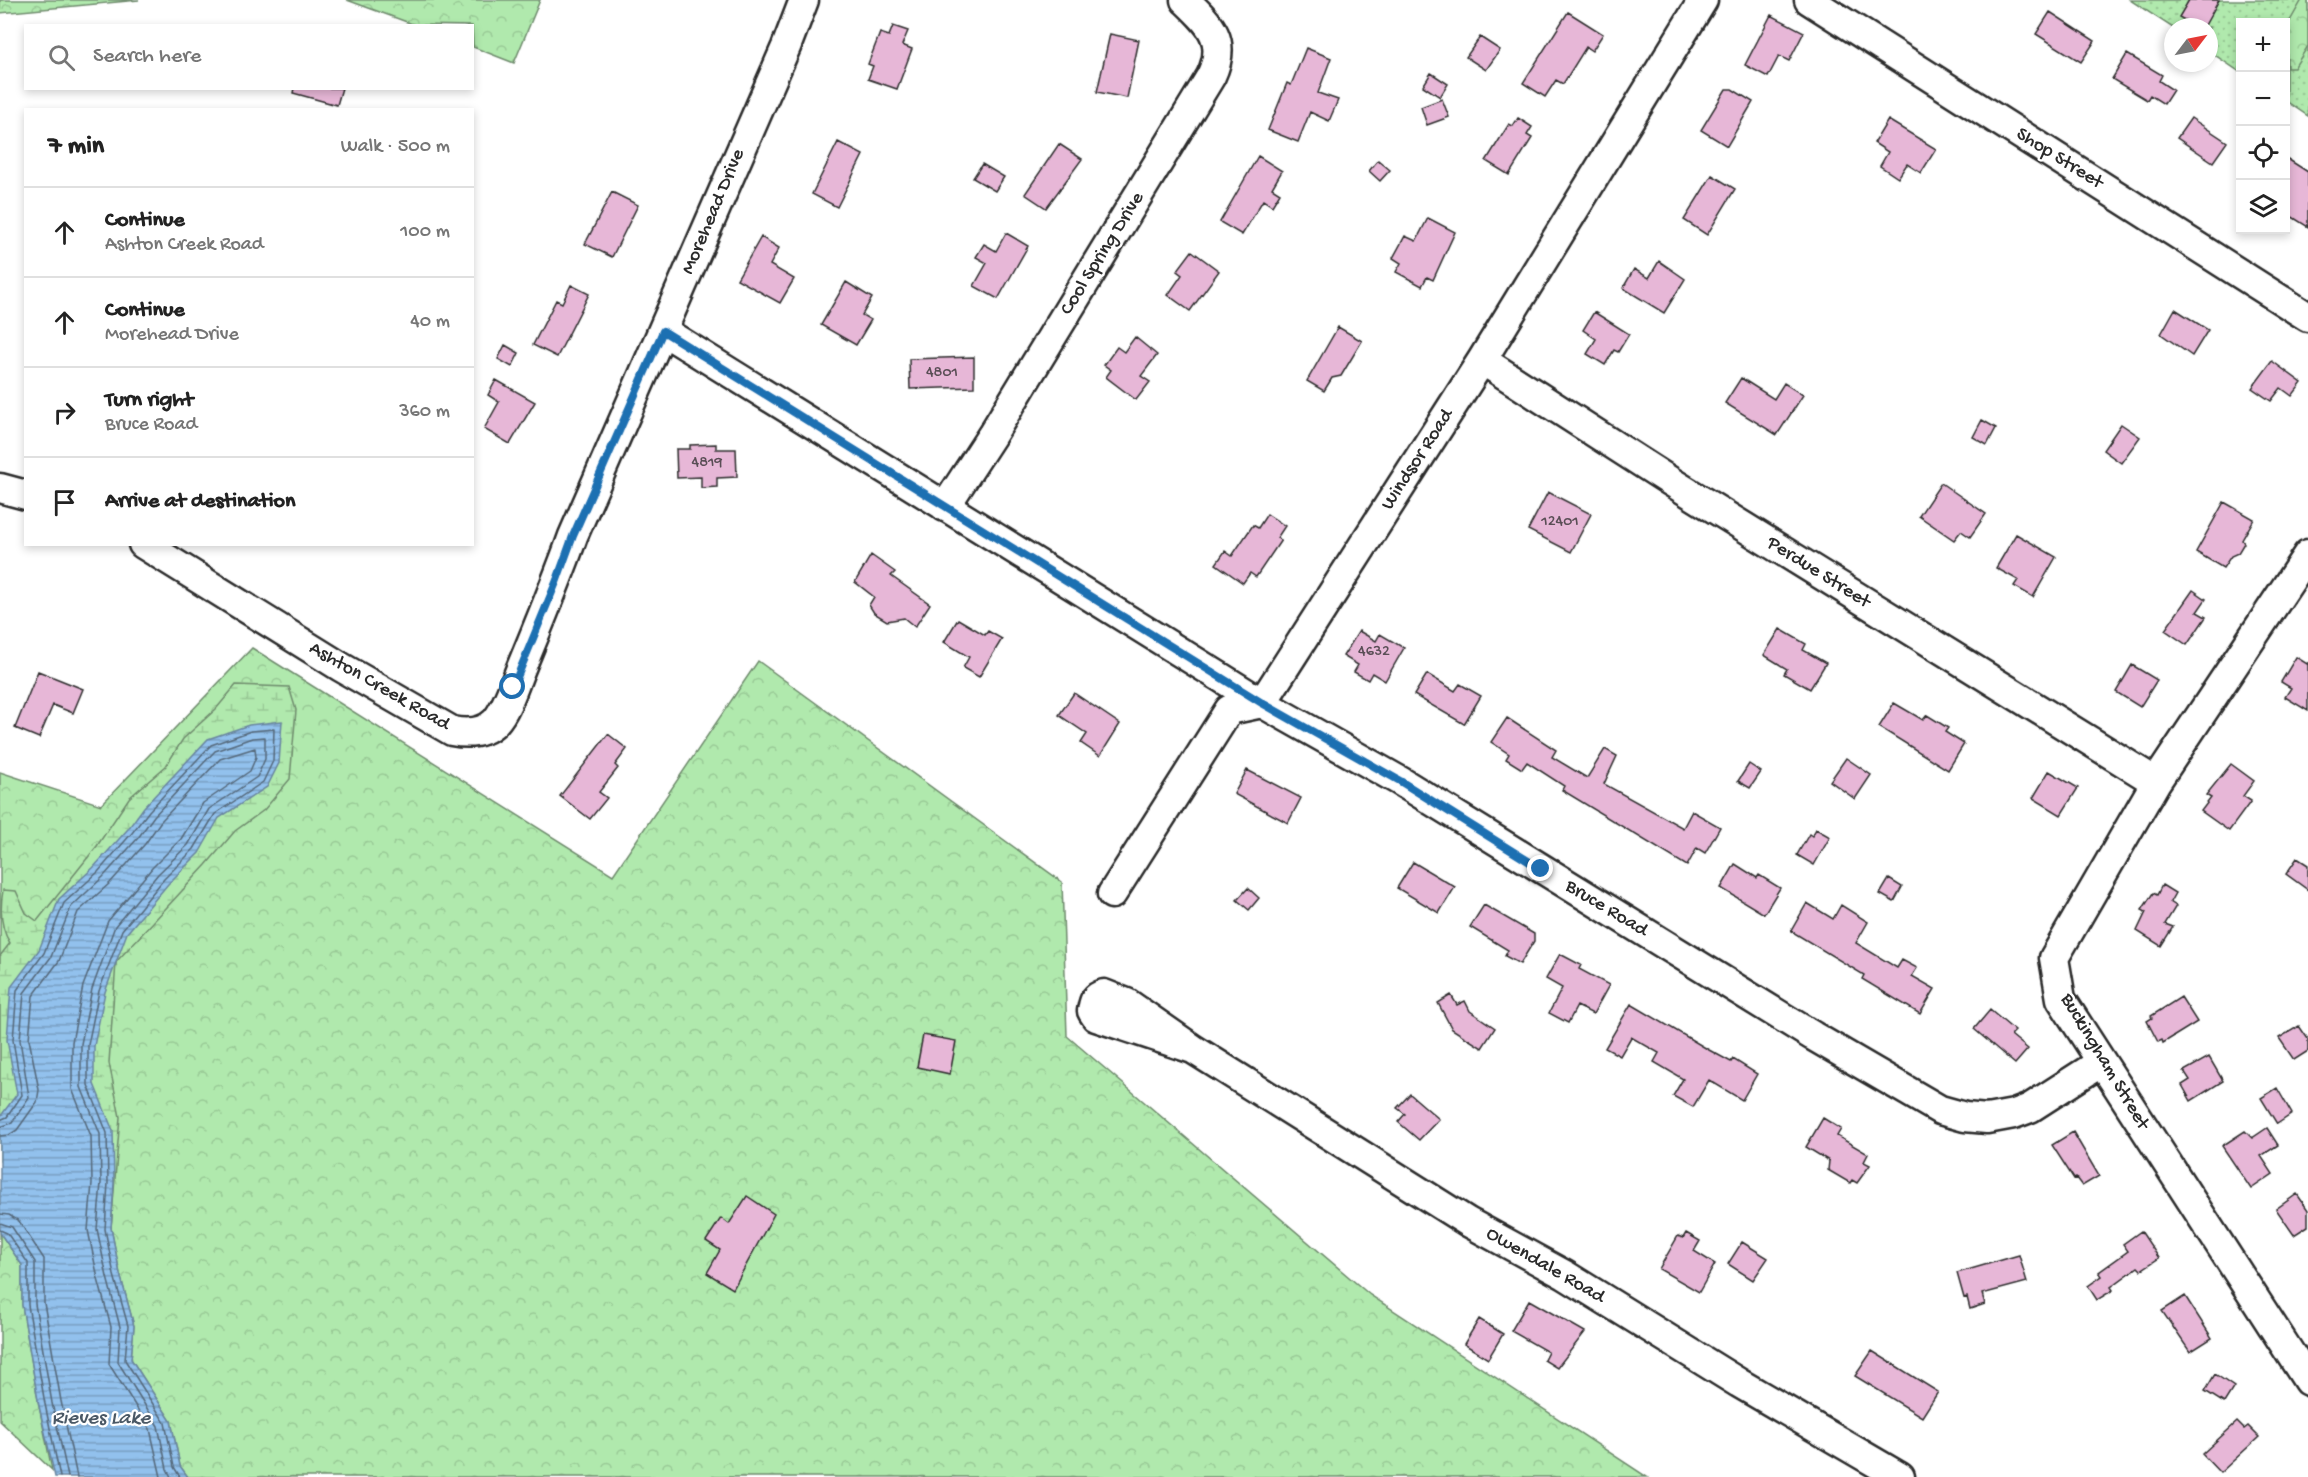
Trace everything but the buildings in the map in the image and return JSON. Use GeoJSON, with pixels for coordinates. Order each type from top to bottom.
{"type":"FeatureCollection","features":[{"type":"Feature","properties":{"kind":"street","name":"Morehead Drive"},"geometry":{"type":"LineString","coordinates":[[622,424],[786,47],[804,0]]}},
{"type":"Feature","properties":{"kind":"street","name":"Cool Spring Drive"},"geometry":{"type":"LineString","coordinates":[[945,507],[992,435],[1211,76],[1218,53],[1216,38],[1210,24],[1185,0]]}},
{"type":"Feature","properties":{"kind":"street","name":"Windsor Road"},"geometry":{"type":"LineString","coordinates":[[1262,703],[1482,360],[1703,0]]}},
{"type":"Feature","properties":{"kind":"street","name":"Shop Street"},"geometry":{"type":"LineString","coordinates":[[1809,0],[2308,317]]}},
{"type":"Feature","properties":{"kind":"street","name":"Bruce Road"},"geometry":{"type":"LineString","coordinates":[[663,331],[1262,703],[1400,781],[1793,1023],[1940,1110],[1965,1117],[1987,1119],[2014,1114],[2030,1108],[2100,1063]]}},
{"type":"Feature","properties":{"kind":"street","name":"Perdue Street"},"geometry":{"type":"LineString","coordinates":[[1482,360],[1670,481],[2156,782]]}},
{"type":"Feature","properties":{"kind":"street","name":"Ashton Creek Road"},"geometry":{"type":"LineString","coordinates":[[146,546],[341,667],[452,731],[465,734],[479,732],[493,724],[500,716],[573,536],[622,424]]}},
{"type":"Feature","properties":{"kind":"street"},"geometry":{"type":"LineString","coordinates":[[0,488],[24,494]]}},
{"type":"Feature","properties":{"kind":"street","name":"Buckingham Street"},"geometry":{"type":"LineString","coordinates":[[2308,554],[2156,782],[2054,958],[2061,999],[2100,1063],[2308,1381]]}},
{"type":"Feature","properties":{"kind":"street"},"geometry":{"type":"LineString","coordinates":[[1112,894],[1229,710],[1262,703]]}},
{"type":"Feature","properties":{"kind":"street","name":"Owendale Road"},"geometry":{"type":"LineString","coordinates":[[1193,1049],[1468,1222],[1565,1275],[1739,1383],[1899,1477]]}},
{"type":"Feature","properties":{"kind":"green space"},"geometry":{"type":"Polygon","coordinates":[[[0,0],[139,0],[0,13],[0,0]]]}},
{"type":"Feature","properties":{"kind":"green space"},"geometry":{"type":"Polygon","coordinates":[[[347,0],[540,0],[514,63],[474,47],[474,24],[412,24],[347,0]]]}},
{"type":"Feature","properties":{"kind":"green space"},"geometry":{"type":"Polygon","coordinates":[[[2130,0],[2308,0],[2308,116],[2290,104],[2290,18],[2236,18],[2236,69],[2218,57],[2218,18],[2164,18],[2164,22],[2130,0]]]}},
{"type":"Feature","properties":{"kind":"green space"},"geometry":{"type":"Polygon","coordinates":[[[2302,0],[2308,0],[2308,46],[2294,68],[2290,68],[2290,21],[2302,0]]]}},
{"type":"Feature","properties":{"kind":"green space"},"geometry":{"type":"Polygon","coordinates":[[[252,648],[613,875],[758,661],[1062,882],[1067,1036],[1370,1295],[1647,1477],[188,1477],[180,1466],[171,1421],[131,1359],[134,1326],[111,1228],[114,1183],[113,1131],[94,1084],[94,1046],[105,993],[127,933],[168,884],[199,853],[219,818],[267,787],[279,763],[282,722],[249,725],[208,739],[144,807],[128,829],[93,868],[59,899],[39,950],[11,987],[7,1040],[17,1094],[0,1117],[0,772],[101,805],[252,648]]]}},
{"type":"Feature","properties":{"kind":"green space"},"geometry":{"type":"Polygon","coordinates":[[[236,685],[289,687],[296,710],[290,779],[264,810],[235,831],[116,962],[109,1063],[120,1117],[111,1228],[0,1161],[0,956],[10,943],[4,931],[2,918],[3,890],[16,891],[26,913],[37,921],[97,846],[129,798],[166,766],[183,739],[216,709],[236,685]]]}},
{"type":"Feature","properties":{"kind":"green space"},"geometry":{"type":"Polygon","coordinates":[[[0,1233],[22,1265],[22,1305],[52,1470],[0,1421],[0,1233]]]}},
{"type":"Feature","properties":{"kind":"water","name":"Rieves Lake"},"geometry":{"type":"Polygon","coordinates":[[[282,721],[279,763],[267,787],[219,818],[199,853],[168,884],[127,933],[105,992],[94,1046],[94,1084],[113,1131],[114,1183],[111,1228],[134,1326],[131,1359],[171,1421],[180,1466],[188,1477],[55,1477],[39,1406],[22,1305],[22,1265],[0,1233],[0,1117],[17,1094],[7,1040],[11,987],[39,950],[59,899],[93,868],[128,829],[144,807],[208,739],[249,725],[282,721]]]}},
{"type":"Feature","properties":{"kind":"route"},"geometry":{"type":"LineString","coordinates":[[513,687],[573,536],[663,331],[1262,703],[1400,781],[1541,869]]}}]}
